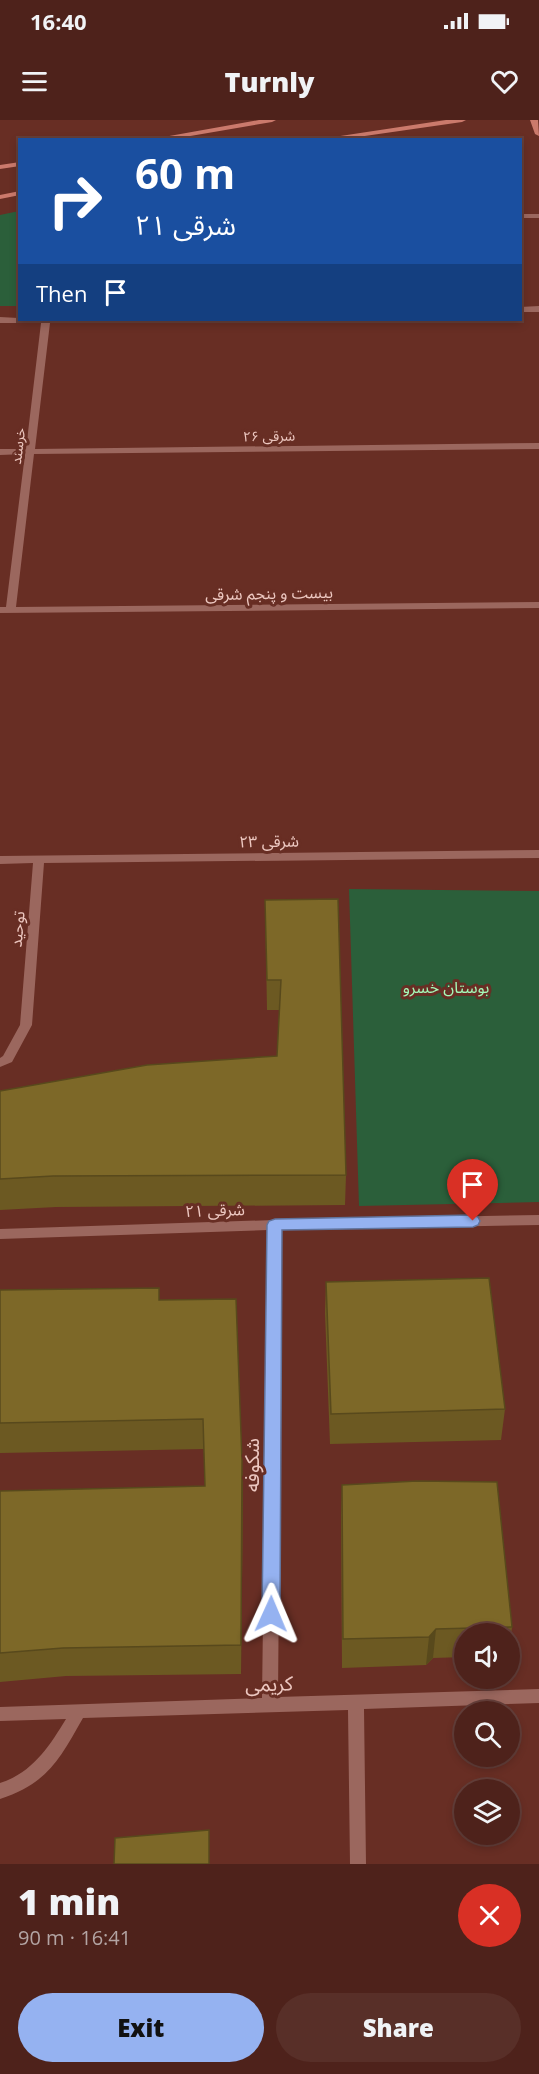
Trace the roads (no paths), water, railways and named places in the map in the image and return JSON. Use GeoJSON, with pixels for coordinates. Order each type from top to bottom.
{"type":"FeatureCollection","features":[{"type":"Feature","properties":{"kind":"main road"},"geometry":{"type":"LineString","coordinates":[[162,138],[272,120]]}},
{"type":"Feature","properties":{"kind":"main road"},"geometry":{"type":"LineString","coordinates":[[332,138],[462,120]]}},
{"type":"Feature","properties":{"kind":"main road"},"geometry":{"type":"LineString","coordinates":[[534,120],[539,134]]}},
{"type":"Feature","properties":{"kind":"main road"},"geometry":{"type":"LineString","coordinates":[[0,167],[18,164]]}},
{"type":"Feature","properties":{"kind":"main road"},"geometry":{"type":"LineString","coordinates":[[0,197],[18,193]]}},
{"type":"Feature","properties":{"kind":"street"},"geometry":{"type":"LineString","coordinates":[[522,216],[539,216]]}},
{"type":"Feature","properties":{"kind":"street"},"geometry":{"type":"LineString","coordinates":[[522,310],[539,309]]}},
{"type":"Feature","properties":{"kind":"street"},"geometry":{"type":"LineString","coordinates":[[0,320],[18,320]]}},
{"type":"Feature","properties":{"kind":"street","name":"خرسند"},"geometry":{"type":"LineString","coordinates":[[11,610],[46,321]]}},
{"type":"Feature","properties":{"kind":"street","name":"۲۶ شرقی"},"geometry":{"type":"LineString","coordinates":[[0,452],[539,447]]}},
{"type":"Feature","properties":{"kind":"street","name":"بیست و پنجم شرقی"},"geometry":{"type":"LineString","coordinates":[[0,610],[539,605]]}},
{"type":"Feature","properties":{"kind":"street","name":"۲۳ شرقی"},"geometry":{"type":"LineString","coordinates":[[0,860],[539,854]]}},
{"type":"Feature","properties":{"kind":"street","name":"توحید"},"geometry":{"type":"LineString","coordinates":[[0,1063],[8,1059],[26,1025],[39,860]]}},
{"type":"Feature","properties":{"kind":"street","name":"۲۱ شرقی"},"geometry":{"type":"LineString","coordinates":[[0,1234],[275,1225],[539,1220]]}},
{"type":"Feature","properties":{"kind":"street","name":"شکوفه"},"geometry":{"type":"LineString","coordinates":[[270,1705],[275,1225]]}},
{"type":"Feature","properties":{"kind":"street","name":"کریمی"},"geometry":{"type":"LineString","coordinates":[[0,1714],[539,1696]]}},
{"type":"Feature","properties":{"kind":"street"},"geometry":{"type":"LineString","coordinates":[[356,1702],[358,1864]]}},
{"type":"Feature","properties":{"kind":"street"},"geometry":{"type":"LineString","coordinates":[[0,1791],[15,1788],[37,1774],[56,1749],[79,1711]]}},
{"type":"Feature","properties":{"kind":"park label","name":"بوستان خسرو"},"geometry":{"type":"Point","coordinates":[446,987]}}]}
